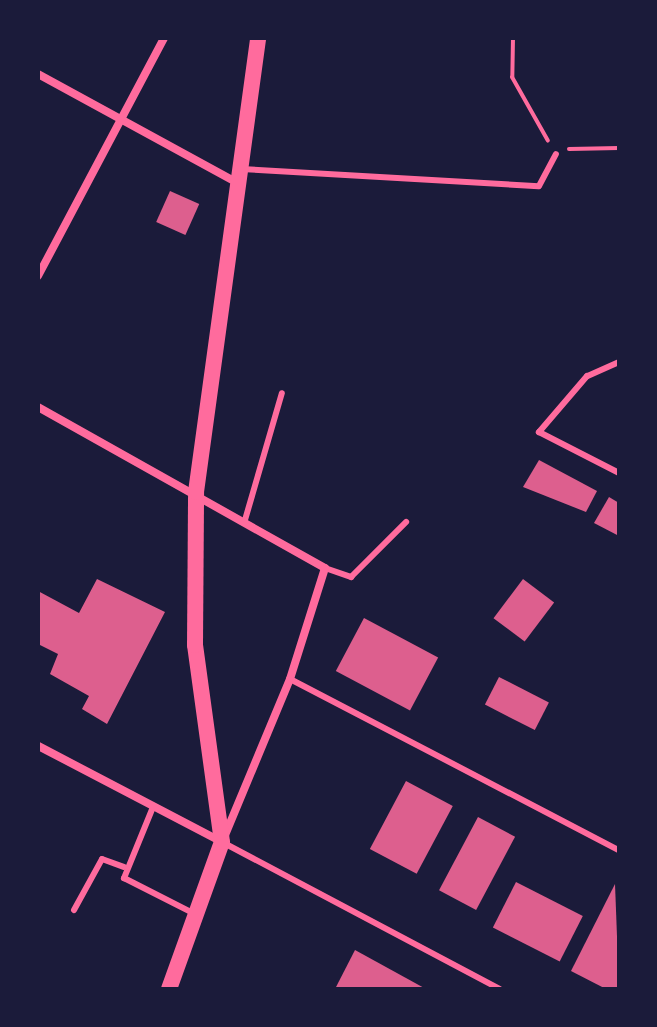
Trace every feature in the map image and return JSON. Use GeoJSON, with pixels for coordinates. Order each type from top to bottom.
{"type":"FeatureCollection","features":[{"type":"Feature","properties":{"kind":"main road"},"geometry":{"type":"LineString","coordinates":[[169,989],[222,842],[195,645],[196,492],[258,38]]}},
{"type":"Feature","properties":{"kind":"street"},"geometry":{"type":"LineString","coordinates":[[38,276],[118,116],[164,38]]}},
{"type":"Feature","properties":{"kind":"street"},"geometry":{"type":"LineString","coordinates":[[38,74],[240,176]]}},
{"type":"Feature","properties":{"kind":"street"},"geometry":{"type":"LineString","coordinates":[[38,407],[196,492],[325,568],[290,679],[222,842],[38,746]]}},
{"type":"Feature","properties":{"kind":"lane"},"geometry":{"type":"LineString","coordinates":[[240,176],[539,186],[556,154]]}},
{"type":"Feature","properties":{"kind":"lane"},"geometry":{"type":"LineString","coordinates":[[619,362],[587,376],[539,432],[619,473]]}},
{"type":"Feature","properties":{"kind":"lane"},"geometry":{"type":"LineString","coordinates":[[245,520],[282,393]]}},
{"type":"Feature","properties":{"kind":"lane"},"geometry":{"type":"LineString","coordinates":[[325,568],[351,577],[406,522]]}},
{"type":"Feature","properties":{"kind":"lane"},"geometry":{"type":"LineString","coordinates":[[290,679],[619,850]]}},
{"type":"Feature","properties":{"kind":"lane"},"geometry":{"type":"LineString","coordinates":[[153,807],[124,867],[130,886],[196,914]]}},
{"type":"Feature","properties":{"kind":"lane"},"geometry":{"type":"LineString","coordinates":[[222,842],[500,989]]}},
{"type":"Feature","properties":{"kind":"lane"},"geometry":{"type":"LineString","coordinates":[[74,910],[102,859],[124,867]]}},
{"type":"Feature","properties":{"kind":"path"},"geometry":{"type":"LineString","coordinates":[[513,38],[512,77],[556,154],[619,148]]}},
{"type":"Feature","properties":{"kind":"building"},"geometry":{"type":"Polygon","coordinates":[[[170,191],[199,204],[185,235],[156,222],[170,191]]]}},
{"type":"Feature","properties":{"kind":"building"},"geometry":{"type":"Polygon","coordinates":[[[539,460],[597,491],[586,512],[523,487],[539,460]]]}},
{"type":"Feature","properties":{"kind":"building"},"geometry":{"type":"Polygon","coordinates":[[[609,497],[619,503],[619,536],[594,523],[609,497]]]}},
{"type":"Feature","properties":{"kind":"building"},"geometry":{"type":"Polygon","coordinates":[[[97,579],[165,612],[107,724],[82,709],[89,696],[50,674],[58,654],[38,644],[38,591],[79,613],[97,579]]]}},
{"type":"Feature","properties":{"kind":"building"},"geometry":{"type":"Polygon","coordinates":[[[523,579],[554,602],[525,642],[494,618],[523,579]]]}},
{"type":"Feature","properties":{"kind":"building"},"geometry":{"type":"Polygon","coordinates":[[[364,618],[438,657],[410,710],[336,671],[364,618]]]}},
{"type":"Feature","properties":{"kind":"building"},"geometry":{"type":"Polygon","coordinates":[[[499,677],[549,702],[535,730],[485,705],[499,677]]]}},
{"type":"Feature","properties":{"kind":"building"},"geometry":{"type":"Polygon","coordinates":[[[406,781],[453,806],[417,874],[370,849],[406,781]]]}},
{"type":"Feature","properties":{"kind":"building"},"geometry":{"type":"Polygon","coordinates":[[[478,817],[515,837],[476,910],[439,890],[478,817]]]}},
{"type":"Feature","properties":{"kind":"building"},"geometry":{"type":"Polygon","coordinates":[[[516,882],[583,916],[560,961],[493,927],[516,882]]]}},
{"type":"Feature","properties":{"kind":"building"},"geometry":{"type":"Polygon","coordinates":[[[615,884],[619,989],[606,989],[571,971],[615,884]]]}},
{"type":"Feature","properties":{"kind":"building"},"geometry":{"type":"Polygon","coordinates":[[[355,950],[426,989],[335,989],[355,950]]]}}]}
